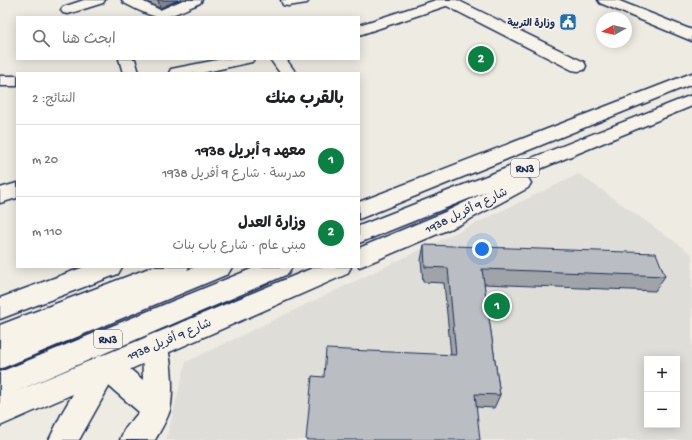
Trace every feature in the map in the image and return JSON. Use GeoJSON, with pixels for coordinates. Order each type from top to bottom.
{"type":"FeatureCollection","features":[{"type":"Feature","properties":{"kind":"main road"},"geometry":{"type":"LineString","coordinates":[[68,10],[98,0]]}},
{"type":"Feature","properties":{"kind":"main road"},"geometry":{"type":"LineString","coordinates":[[129,0],[162,16],[195,0]]}},
{"type":"Feature","properties":{"kind":"main road"},"geometry":{"type":"LineString","coordinates":[[288,0],[288,2],[302,0]]}},
{"type":"Feature","properties":{"kind":"main road"},"geometry":{"type":"LineString","coordinates":[[605,0],[692,36]]}},
{"type":"Feature","properties":{"kind":"main road"},"geometry":{"type":"LineString","coordinates":[[360,30],[449,1],[578,66]]}},
{"type":"Feature","properties":{"kind":"main road"},"geometry":{"type":"LineString","coordinates":[[127,60],[131,72]]}},
{"type":"Feature","properties":{"kind":"main road"},"geometry":{"type":"LineString","coordinates":[[182,72],[238,60]]}},
{"type":"Feature","properties":{"kind":"main road"},"geometry":{"type":"LineString","coordinates":[[279,60],[287,72]]}},
{"type":"Feature","properties":{"kind":"main road","name":"RN3"},"geometry":{"type":"LineString","coordinates":[[360,211],[692,78]]}},
{"type":"Feature","properties":{"kind":"main road"},"geometry":{"type":"LineString","coordinates":[[0,81],[16,81]]}},
{"type":"Feature","properties":{"kind":"main road","name":"شارع 9 أفريل 1938"},"geometry":{"type":"LineString","coordinates":[[360,235],[692,100]]}},
{"type":"Feature","properties":{"kind":"main road"},"geometry":{"type":"LineString","coordinates":[[360,196],[399,180],[609,110]]}},
{"type":"Feature","properties":{"kind":"main road","name":"شارع 9 أفريل 1938"},"geometry":{"type":"LineString","coordinates":[[360,258],[453,218],[635,123]]}},
{"type":"Feature","properties":{"kind":"main road"},"geometry":{"type":"LineString","coordinates":[[0,196],[16,190]]}},
{"type":"Feature","properties":{"kind":"main road"},"geometry":{"type":"LineString","coordinates":[[0,309],[107,268]]}},
{"type":"Feature","properties":{"kind":"main road"},"geometry":{"type":"LineString","coordinates":[[0,336],[174,268]]}},
{"type":"Feature","properties":{"kind":"main road","name":"شارع 9 أفريل 1938"},"geometry":{"type":"LineString","coordinates":[[0,358],[212,278],[274,268]]}},
{"type":"Feature","properties":{"kind":"main road","name":"شارع 9 أفريل 1938"},"geometry":{"type":"LineString","coordinates":[[0,412],[337,268]]}},
{"type":"Feature","properties":{"kind":"main road","name":"شارع 9 أفريل 1938"},"geometry":{"type":"LineString","coordinates":[[0,385],[212,278]]}},
{"type":"Feature","properties":{"kind":"main road"},"geometry":{"type":"LineString","coordinates":[[135,440],[150,422],[156,408],[157,393],[155,345]]}},
{"type":"Feature","properties":{"kind":"main road"},"geometry":{"type":"LineString","coordinates":[[64,440],[73,421],[106,366],[156,408]]}},
{"type":"Feature","properties":{"kind":"shaded area"},"geometry":{"type":"Polygon","coordinates":[[[579,174],[692,254],[692,440],[166,440],[186,362],[579,174]]]}},
{"type":"Feature","properties":{"kind":"building"},"geometry":{"type":"Polygon","coordinates":[[[424,245],[656,253],[665,276],[482,269],[500,395],[475,394],[480,440],[306,440],[312,376],[324,377],[326,349],[456,355],[448,268],[425,267],[424,245]]]}},
{"type":"Feature","properties":{"kind":"place","name":"وزارة التربية"},"geometry":{"type":"Point","coordinates":[568,22]}},
{"type":"Feature","properties":{"kind":"place","name":"وزارة العدل"},"geometry":{"type":"Point","coordinates":[481,59]}},
{"type":"Feature","properties":{"kind":"place","name":"معهد 9 أبريل 1938"},"geometry":{"type":"Point","coordinates":[497,306]}}]}
